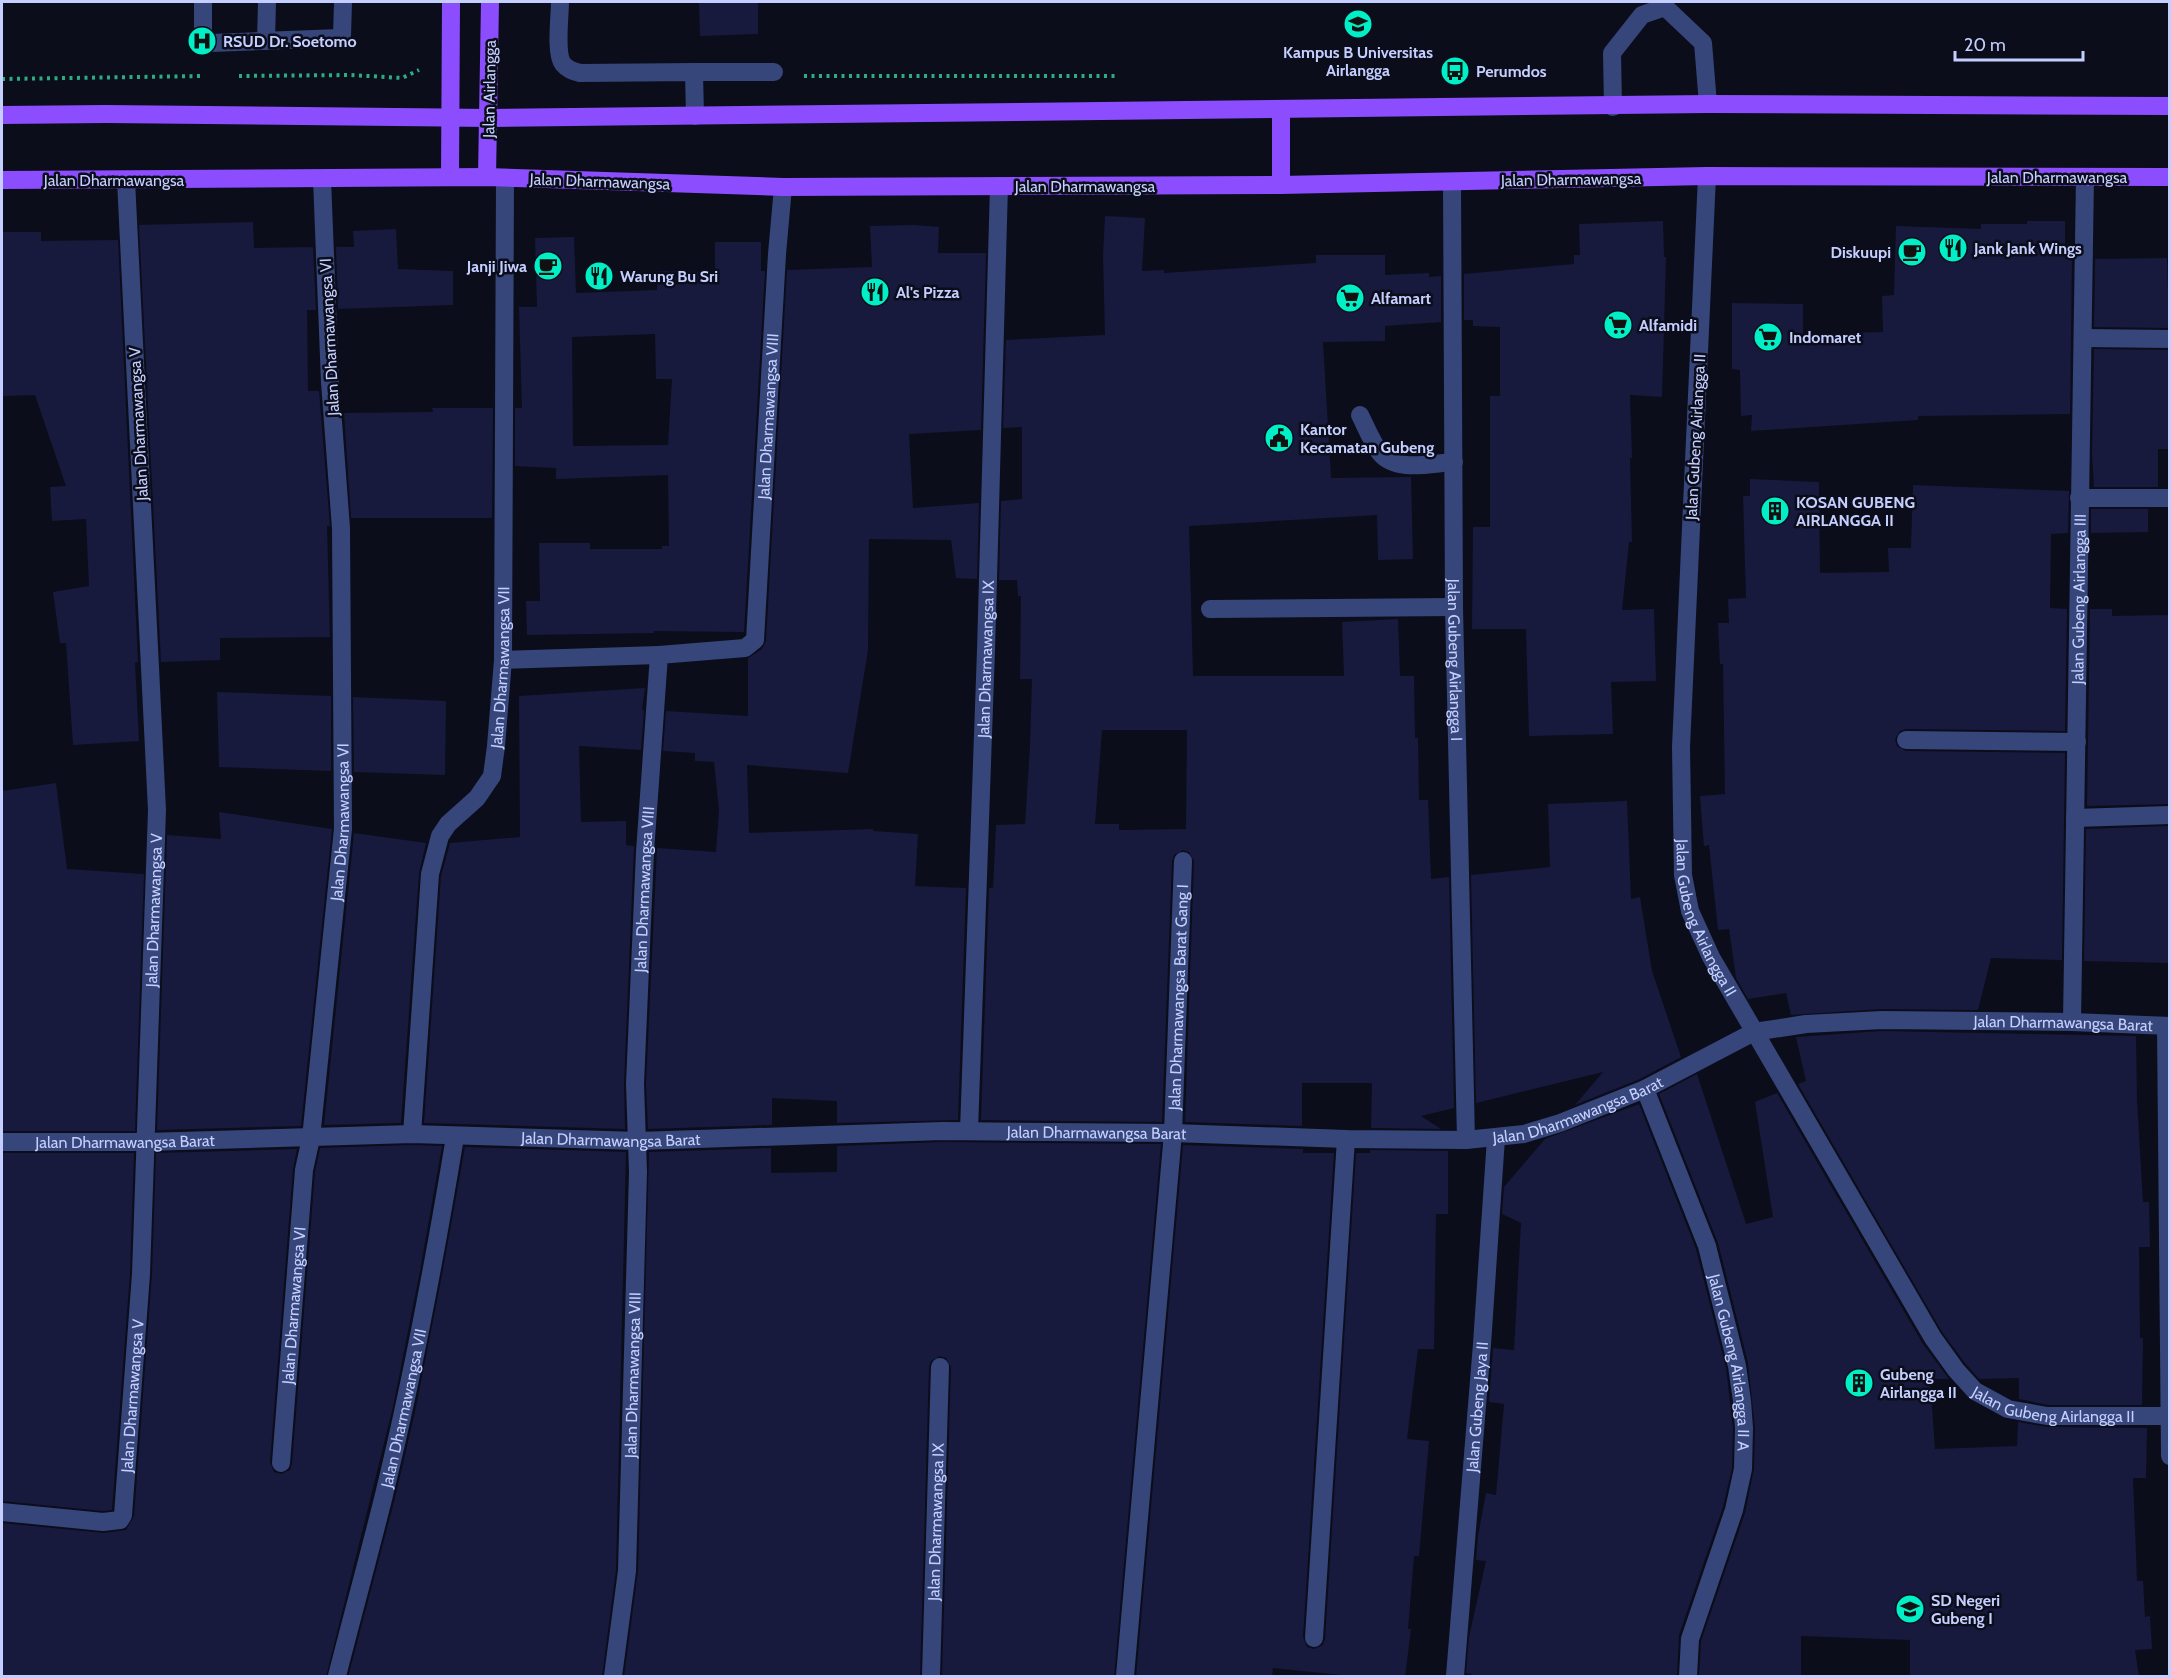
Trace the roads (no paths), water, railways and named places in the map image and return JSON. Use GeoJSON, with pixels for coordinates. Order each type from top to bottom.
{"type":"FeatureCollection","features":[{"type":"Feature","properties":{"kind":"main road"},"geometry":{"type":"LineString","coordinates":[[450,177],[451,2]]}},
{"type":"Feature","properties":{"kind":"main road","name":"Jalan Airlangga"},"geometry":{"type":"LineString","coordinates":[[490,2],[490,118],[496,178]]}},
{"type":"Feature","properties":{"kind":"main road"},"geometry":{"type":"LineString","coordinates":[[2,115],[490,118],[1544,105],[1613,107],[1708,104],[2169,106]]}},
{"type":"Feature","properties":{"kind":"main road"},"geometry":{"type":"LineString","coordinates":[[1281,109],[1281,185]]}},
{"type":"Feature","properties":{"kind":"main road","name":"Jalan Dharmawangsa"},"geometry":{"type":"LineString","coordinates":[[2,180],[450,177],[783,187],[1281,185],[1707,176],[2169,177]]}},
{"type":"Feature","properties":{"kind":"street"},"geometry":{"type":"LineString","coordinates":[[203,2],[203,38],[206,42],[340,38],[342,36],[343,2]]}},
{"type":"Feature","properties":{"kind":"street"},"geometry":{"type":"LineString","coordinates":[[266,41],[267,2]]}},
{"type":"Feature","properties":{"kind":"street"},"geometry":{"type":"LineString","coordinates":[[560,2],[559,52],[561,62],[568,70],[580,73],[774,72]]}},
{"type":"Feature","properties":{"kind":"street"},"geometry":{"type":"LineString","coordinates":[[1613,107],[1612,53],[1642,15],[1665,4],[1703,44],[1708,104]]}},
{"type":"Feature","properties":{"kind":"street"},"geometry":{"type":"LineString","coordinates":[[694,72],[695,116]]}},
{"type":"Feature","properties":{"kind":"street","name":"Jalan Gubeng Airlangga II"},"geometry":{"type":"LineString","coordinates":[[1707,176],[1681,747],[1683,875],[1690,911],[1711,957],[1754,1032],[1933,1338],[1956,1370],[1976,1391],[2008,1409],[2022,1413],[2047,1416],[2169,1416]]}},
{"type":"Feature","properties":{"kind":"street","name":"Jalan Gubeng Airlangga III"},"geometry":{"type":"LineString","coordinates":[[2072,1022],[2085,177]]}},
{"type":"Feature","properties":{"kind":"street","name":"Jalan Dharmawangsa VI"},"geometry":{"type":"LineString","coordinates":[[280,1463],[304,1170],[311,1138],[343,829],[340,528],[330,382],[322,178]]}},
{"type":"Feature","properties":{"kind":"street","name":"Jalan Dharmawangsa VII"},"geometry":{"type":"LineString","coordinates":[[412,1134],[430,874],[440,836],[448,824],[477,798],[492,776],[503,660],[496,178]]}},
{"type":"Feature","properties":{"kind":"street","name":"Jalan Dharmawangsa V"},"geometry":{"type":"LineString","coordinates":[[2,1512],[103,1522],[120,1520],[123,1515],[140,1298],[157,810],[126,180]]}},
{"type":"Feature","properties":{"kind":"street","name":"Jalan Gubeng Airlangga I"},"geometry":{"type":"LineString","coordinates":[[1452,182],[1454,607],[1466,1140]]}},
{"type":"Feature","properties":{"kind":"street","name":"Jalan Dharmawangsa IX"},"geometry":{"type":"LineString","coordinates":[[969,1131],[987,627],[999,186]]}},
{"type":"Feature","properties":{"kind":"street","name":"Jalan Dharmawangsa VIII"},"geometry":{"type":"LineString","coordinates":[[613,1677],[627,1571],[638,1141],[636,1073],[645,852],[659,656],[745,648],[755,640],[783,187]]}},
{"type":"Feature","properties":{"kind":"street"},"geometry":{"type":"LineString","coordinates":[[2084,338],[2169,339]]}},
{"type":"Feature","properties":{"kind":"street"},"geometry":{"type":"LineString","coordinates":[[1360,415],[1380,453],[1394,462],[1413,465],[1454,462]]}},
{"type":"Feature","properties":{"kind":"street"},"geometry":{"type":"LineString","coordinates":[[2079,498],[2169,498]]}},
{"type":"Feature","properties":{"kind":"street"},"geometry":{"type":"LineString","coordinates":[[1210,609],[1454,607]]}},
{"type":"Feature","properties":{"kind":"street"},"geometry":{"type":"LineString","coordinates":[[503,660],[659,656]]}},
{"type":"Feature","properties":{"kind":"street"},"geometry":{"type":"LineString","coordinates":[[1906,741],[2077,742]]}},
{"type":"Feature","properties":{"kind":"street"},"geometry":{"type":"LineString","coordinates":[[2075,818],[2169,815]]}},
{"type":"Feature","properties":{"kind":"street","name":"Jalan Dharmawangsa Barat Gang I"},"geometry":{"type":"LineString","coordinates":[[1125,1677],[1173,1133],[1183,861]]}},
{"type":"Feature","properties":{"kind":"street","name":"Jalan Dharmawangsa Barat"},"geometry":{"type":"LineString","coordinates":[[2,1142],[146,1142],[412,1134],[638,1141],[969,1131],[1466,1140],[1524,1134],[1560,1123],[1645,1089],[1754,1032],[1806,1024],[1882,1020],[2072,1022],[2168,1026]]}},
{"type":"Feature","properties":{"kind":"street"},"geometry":{"type":"LineString","coordinates":[[2168,1026],[2169,1456]]}},
{"type":"Feature","properties":{"kind":"street","name":"Jalan Gubeng Airlangga II A"},"geometry":{"type":"LineString","coordinates":[[1645,1089],[1707,1246],[1737,1366],[1744,1428],[1743,1469],[1734,1510],[1690,1639],[1688,1677]]}},
{"type":"Feature","properties":{"kind":"street","name":"Jalan Dharmawangsa VII"},"geometry":{"type":"LineString","coordinates":[[337,1677],[403,1411],[428,1296],[455,1137]]}},
{"type":"Feature","properties":{"kind":"street","name":"Jalan Gubeng Jaya II"},"geometry":{"type":"LineString","coordinates":[[1455,1677],[1496,1138]]}},
{"type":"Feature","properties":{"kind":"street"},"geometry":{"type":"LineString","coordinates":[[1314,1638],[1346,1139]]}},
{"type":"Feature","properties":{"kind":"street","name":"Jalan Dharmawangsa IX"},"geometry":{"type":"LineString","coordinates":[[931,1677],[940,1368]]}},
{"type":"Feature","properties":{"kind":"place","name":"Kampus B Universitas Airlangga"},"geometry":{"type":"Point","coordinates":[1358,24]}},
{"type":"Feature","properties":{"kind":"place","name":"RSUD Dr. Soetomo"},"geometry":{"type":"Point","coordinates":[202,41]}},
{"type":"Feature","properties":{"kind":"place","name":"Perumdos"},"geometry":{"type":"Point","coordinates":[1455,71]}},
{"type":"Feature","properties":{"kind":"place","name":"Jank Jank Wings"},"geometry":{"type":"Point","coordinates":[1953,248]}},
{"type":"Feature","properties":{"kind":"place","name":"Diskuupi"},"geometry":{"type":"Point","coordinates":[1912,252]}},
{"type":"Feature","properties":{"kind":"place","name":"Janji Jiwa"},"geometry":{"type":"Point","coordinates":[548,266]}},
{"type":"Feature","properties":{"kind":"place","name":"Warung Bu Sri"},"geometry":{"type":"Point","coordinates":[599,276]}},
{"type":"Feature","properties":{"kind":"place","name":"Al's Pizza"},"geometry":{"type":"Point","coordinates":[875,292]}},
{"type":"Feature","properties":{"kind":"place","name":"Alfamart"},"geometry":{"type":"Point","coordinates":[1350,298]}},
{"type":"Feature","properties":{"kind":"place","name":"Alfamidi"},"geometry":{"type":"Point","coordinates":[1618,325]}},
{"type":"Feature","properties":{"kind":"place","name":"Indomaret"},"geometry":{"type":"Point","coordinates":[1768,337]}},
{"type":"Feature","properties":{"kind":"place","name":"Kantor Kecamatan Gubeng"},"geometry":{"type":"Point","coordinates":[1279,438]}},
{"type":"Feature","properties":{"kind":"place","name":"KOSAN GUBENG AIRLANGGA II"},"geometry":{"type":"Point","coordinates":[1775,511]}},
{"type":"Feature","properties":{"kind":"place","name":"Gubeng Airlangga II"},"geometry":{"type":"Point","coordinates":[1859,1383]}},
{"type":"Feature","properties":{"kind":"place","name":"SD Negeri Gubeng I"},"geometry":{"type":"Point","coordinates":[1910,1609]}}]}
